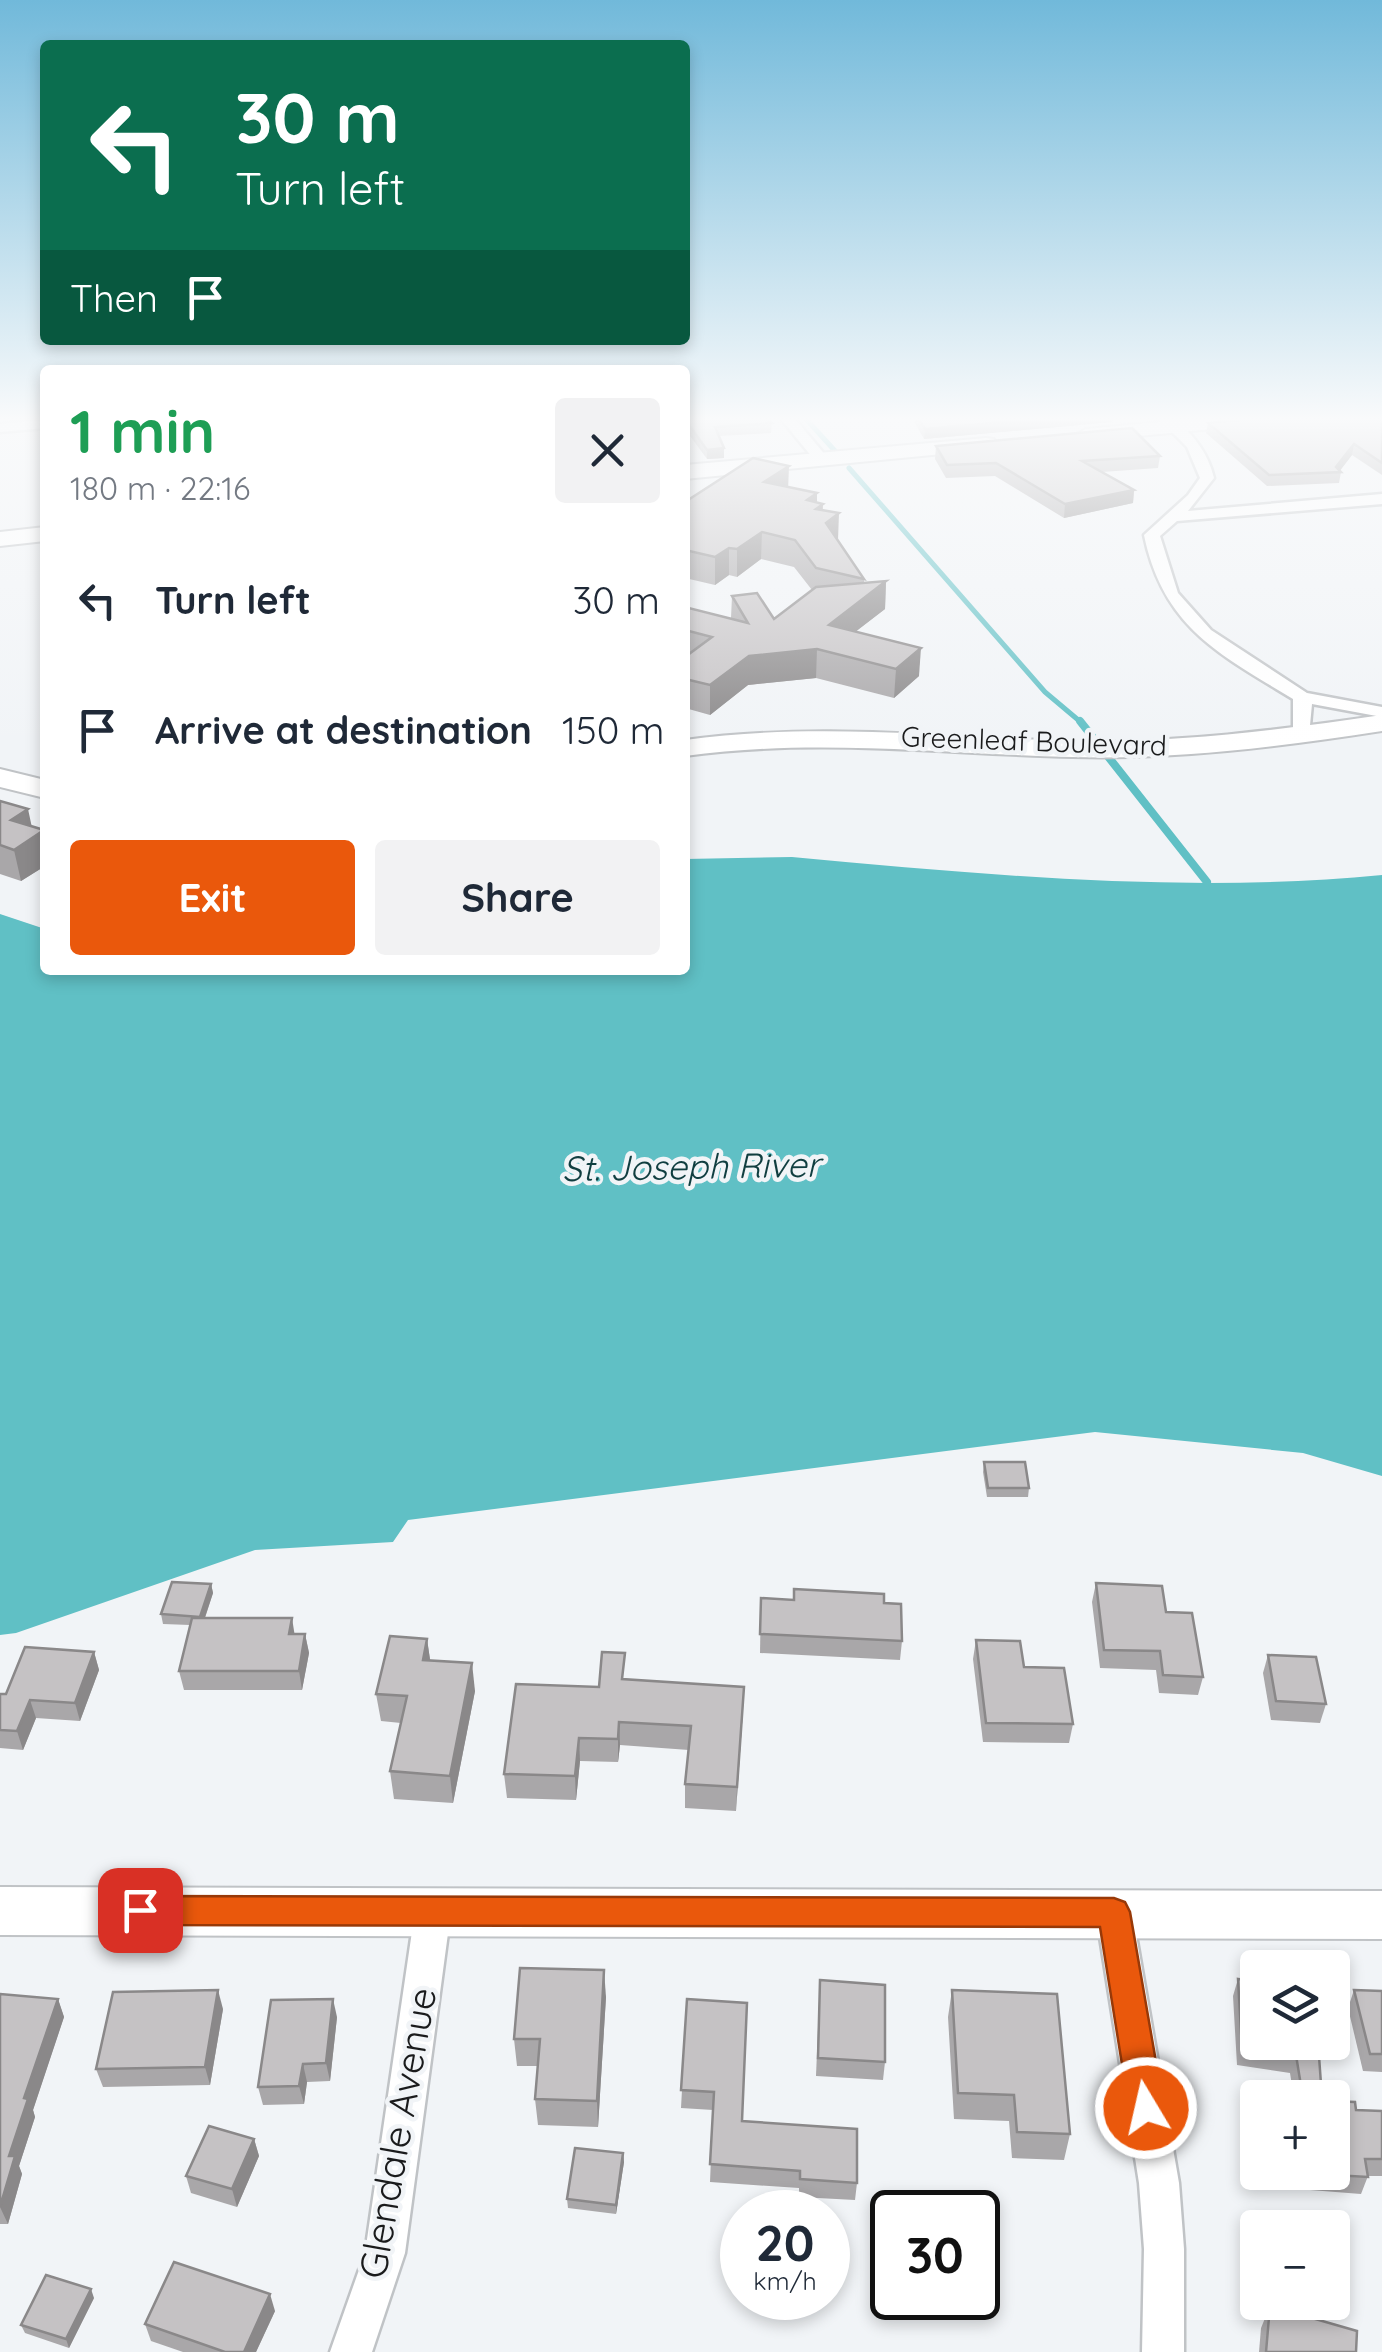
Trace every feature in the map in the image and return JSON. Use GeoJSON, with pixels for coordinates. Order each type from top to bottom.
{"type":"FeatureCollection","features":[{"type":"Feature","properties":{"kind":"street"},"geometry":{"type":"LineString","coordinates":[[1159,529],[1152,535],[1162,584],[1181,613],[1203,634],[1302,697],[1382,712]]}},
{"type":"Feature","properties":{"kind":"street"},"geometry":{"type":"LineString","coordinates":[[0,539],[40,535]]}},
{"type":"Feature","properties":{"kind":"street"},"geometry":{"type":"LineString","coordinates":[[1300,736],[1304,722],[1302,697]]}},
{"type":"Feature","properties":{"kind":"street","name":"Greenleaf Boulevard"},"geometry":{"type":"LineString","coordinates":[[690,747],[794,735],[844,734],[1074,749],[1209,745],[1382,723]]}},
{"type":"Feature","properties":{"kind":"street"},"geometry":{"type":"LineString","coordinates":[[0,778],[40,788]]}},
{"type":"Feature","properties":{"kind":"street"},"geometry":{"type":"LineString","coordinates":[[0,1911],[1382,1915]]}},
{"type":"Feature","properties":{"kind":"street","name":"Glendale Avenue"},"geometry":{"type":"LineString","coordinates":[[351,2352],[385,2254],[434,1911]]}},
{"type":"Feature","properties":{"kind":"street"},"geometry":{"type":"LineString","coordinates":[[1114,1912],[1158,2182],[1164,2249],[1163,2352]]}},
{"type":"Feature","properties":{"kind":"water","name":"St. Joseph River"},"geometry":{"type":"Polygon","coordinates":[[[792,857],[1013,876],[1161,882],[1235,883],[1382,875],[1382,1476],[1303,1453],[1095,1432],[408,1520],[393,1542],[255,1550],[16,1633],[0,1635],[0,914],[40,927],[40,975],[690,975],[690,859],[792,857]]]}},
{"type":"Feature","properties":{"kind":"building"},"geometry":{"type":"Polygon","coordinates":[[[690,529],[830,529],[864,579],[816,568],[795,540],[762,532],[737,549],[729,548],[715,557],[690,551],[690,529]]]}},
{"type":"Feature","properties":{"kind":"building"},"geometry":{"type":"Polygon","coordinates":[[[886,581],[829,625],[921,648],[896,669],[817,649],[749,656],[710,685],[690,680],[690,653],[712,637],[690,631],[690,608],[748,623],[732,596],[757,593],[774,619],[816,587],[886,581]]]}},
{"type":"Feature","properties":{"kind":"building"},"geometry":{"type":"Polygon","coordinates":[[[0,801],[28,809],[11,820],[40,829],[40,833],[14,850],[0,845],[0,801]]]}},
{"type":"Feature","properties":{"kind":"building"},"geometry":{"type":"Polygon","coordinates":[[[984,1462],[1025,1462],[1029,1488],[988,1488],[984,1462]]]}},
{"type":"Feature","properties":{"kind":"building"},"geometry":{"type":"Polygon","coordinates":[[[172,1582],[211,1584],[200,1617],[161,1614],[172,1582]]]}},
{"type":"Feature","properties":{"kind":"building"},"geometry":{"type":"Polygon","coordinates":[[[1096,1583],[1162,1586],[1166,1612],[1192,1613],[1203,1677],[1163,1675],[1160,1651],[1104,1650],[1096,1583]]]}},
{"type":"Feature","properties":{"kind":"building"},"geometry":{"type":"Polygon","coordinates":[[[794,1589],[884,1594],[884,1603],[901,1604],[902,1641],[760,1634],[761,1598],[794,1600],[794,1589]]]}},
{"type":"Feature","properties":{"kind":"building"},"geometry":{"type":"Polygon","coordinates":[[[192,1618],[292,1618],[289,1634],[305,1634],[299,1671],[179,1671],[192,1618]]]}},
{"type":"Feature","properties":{"kind":"building"},"geometry":{"type":"Polygon","coordinates":[[[390,1636],[427,1639],[423,1660],[472,1663],[450,1776],[390,1771],[407,1696],[376,1694],[390,1636]]]}},
{"type":"Feature","properties":{"kind":"building"},"geometry":{"type":"Polygon","coordinates":[[[976,1640],[1020,1641],[1024,1667],[1064,1668],[1073,1724],[986,1723],[976,1640]]]}},
{"type":"Feature","properties":{"kind":"building"},"geometry":{"type":"Polygon","coordinates":[[[25,1647],[94,1652],[75,1703],[30,1700],[17,1731],[0,1730],[0,1694],[6,1694],[25,1647]]]}},
{"type":"Feature","properties":{"kind":"building"},"geometry":{"type":"Polygon","coordinates":[[[602,1652],[625,1653],[622,1679],[744,1687],[737,1787],[685,1784],[691,1726],[619,1722],[618,1739],[579,1738],[575,1776],[504,1774],[516,1684],[599,1687],[602,1652]]]}},
{"type":"Feature","properties":{"kind":"building"},"geometry":{"type":"Polygon","coordinates":[[[1268,1655],[1316,1657],[1326,1704],[1276,1701],[1268,1655]]]}},
{"type":"Feature","properties":{"kind":"building"},"geometry":{"type":"Polygon","coordinates":[[[520,1968],[604,1970],[597,2101],[535,2099],[540,2039],[514,2039],[520,1968]]]}},
{"type":"Feature","properties":{"kind":"building"},"geometry":{"type":"Polygon","coordinates":[[[820,1980],[885,1985],[885,2062],[818,2058],[820,1980]]]}},
{"type":"Feature","properties":{"kind":"building"},"geometry":{"type":"Polygon","coordinates":[[[218,1990],[205,2067],[96,2069],[113,1992],[218,1990]]]}},
{"type":"Feature","properties":{"kind":"building"},"geometry":{"type":"Polygon","coordinates":[[[952,1990],[1057,1994],[1070,2134],[1017,2132],[1014,2095],[958,2093],[952,1990]]]}},
{"type":"Feature","properties":{"kind":"building"},"geometry":{"type":"Polygon","coordinates":[[[1354,1990],[1382,1991],[1382,2054],[1370,2054],[1354,1990]]]}},
{"type":"Feature","properties":{"kind":"building"},"geometry":{"type":"Polygon","coordinates":[[[0,1994],[58,1999],[24,2098],[28,2099],[9,2156],[15,2156],[0,2207],[0,1994]]]}},
{"type":"Feature","properties":{"kind":"building"},"geometry":{"type":"Polygon","coordinates":[[[333,1999],[326,2063],[303,2064],[299,2086],[258,2087],[271,2000],[333,1999]]]}},
{"type":"Feature","properties":{"kind":"building"},"geometry":{"type":"Polygon","coordinates":[[[687,1999],[747,2003],[742,2121],[857,2129],[857,2183],[800,2179],[800,2171],[710,2164],[714,2092],[681,2090],[687,1999]]]}},
{"type":"Feature","properties":{"kind":"building"},"geometry":{"type":"Polygon","coordinates":[[[1297,2060],[1319,2060],[1321,2080],[1300,2080],[1297,2060]]]}},
{"type":"Feature","properties":{"kind":"building"},"geometry":{"type":"Polygon","coordinates":[[[1350,2102],[1355,2102],[1356,2110],[1382,2111],[1382,2159],[1365,2159],[1368,2177],[1350,2176],[1350,2102]]]}},
{"type":"Feature","properties":{"kind":"building"},"geometry":{"type":"Polygon","coordinates":[[[209,2126],[254,2139],[232,2189],[186,2176],[209,2126]]]}},
{"type":"Feature","properties":{"kind":"building"},"geometry":{"type":"Polygon","coordinates":[[[575,2148],[623,2153],[616,2205],[567,2199],[575,2148]]]}},
{"type":"Feature","properties":{"kind":"building"},"geometry":{"type":"Polygon","coordinates":[[[174,2262],[270,2294],[244,2352],[225,2352],[145,2324],[174,2262]]]}},
{"type":"Feature","properties":{"kind":"building"},"geometry":{"type":"Polygon","coordinates":[[[46,2275],[91,2289],[66,2339],[21,2325],[46,2275]]]}},
{"type":"Feature","properties":{"kind":"building"},"geometry":{"type":"Polygon","coordinates":[[[1269,2320],[1319,2320],[1357,2331],[1356,2352],[1266,2352],[1269,2320]]]}},
{"type":"Feature","properties":{"kind":"waterway"},"geometry":{"type":"LineString","coordinates":[[902,529],[1045,692],[1081,722]]}},
{"type":"Feature","properties":{"kind":"waterway"},"geometry":{"type":"LineString","coordinates":[[1081,722],[1207,882]]}},
{"type":"Feature","properties":{"kind":"route"},"geometry":{"type":"LineString","coordinates":[[140,1910],[1114,1912],[1146,2108]]}}]}
